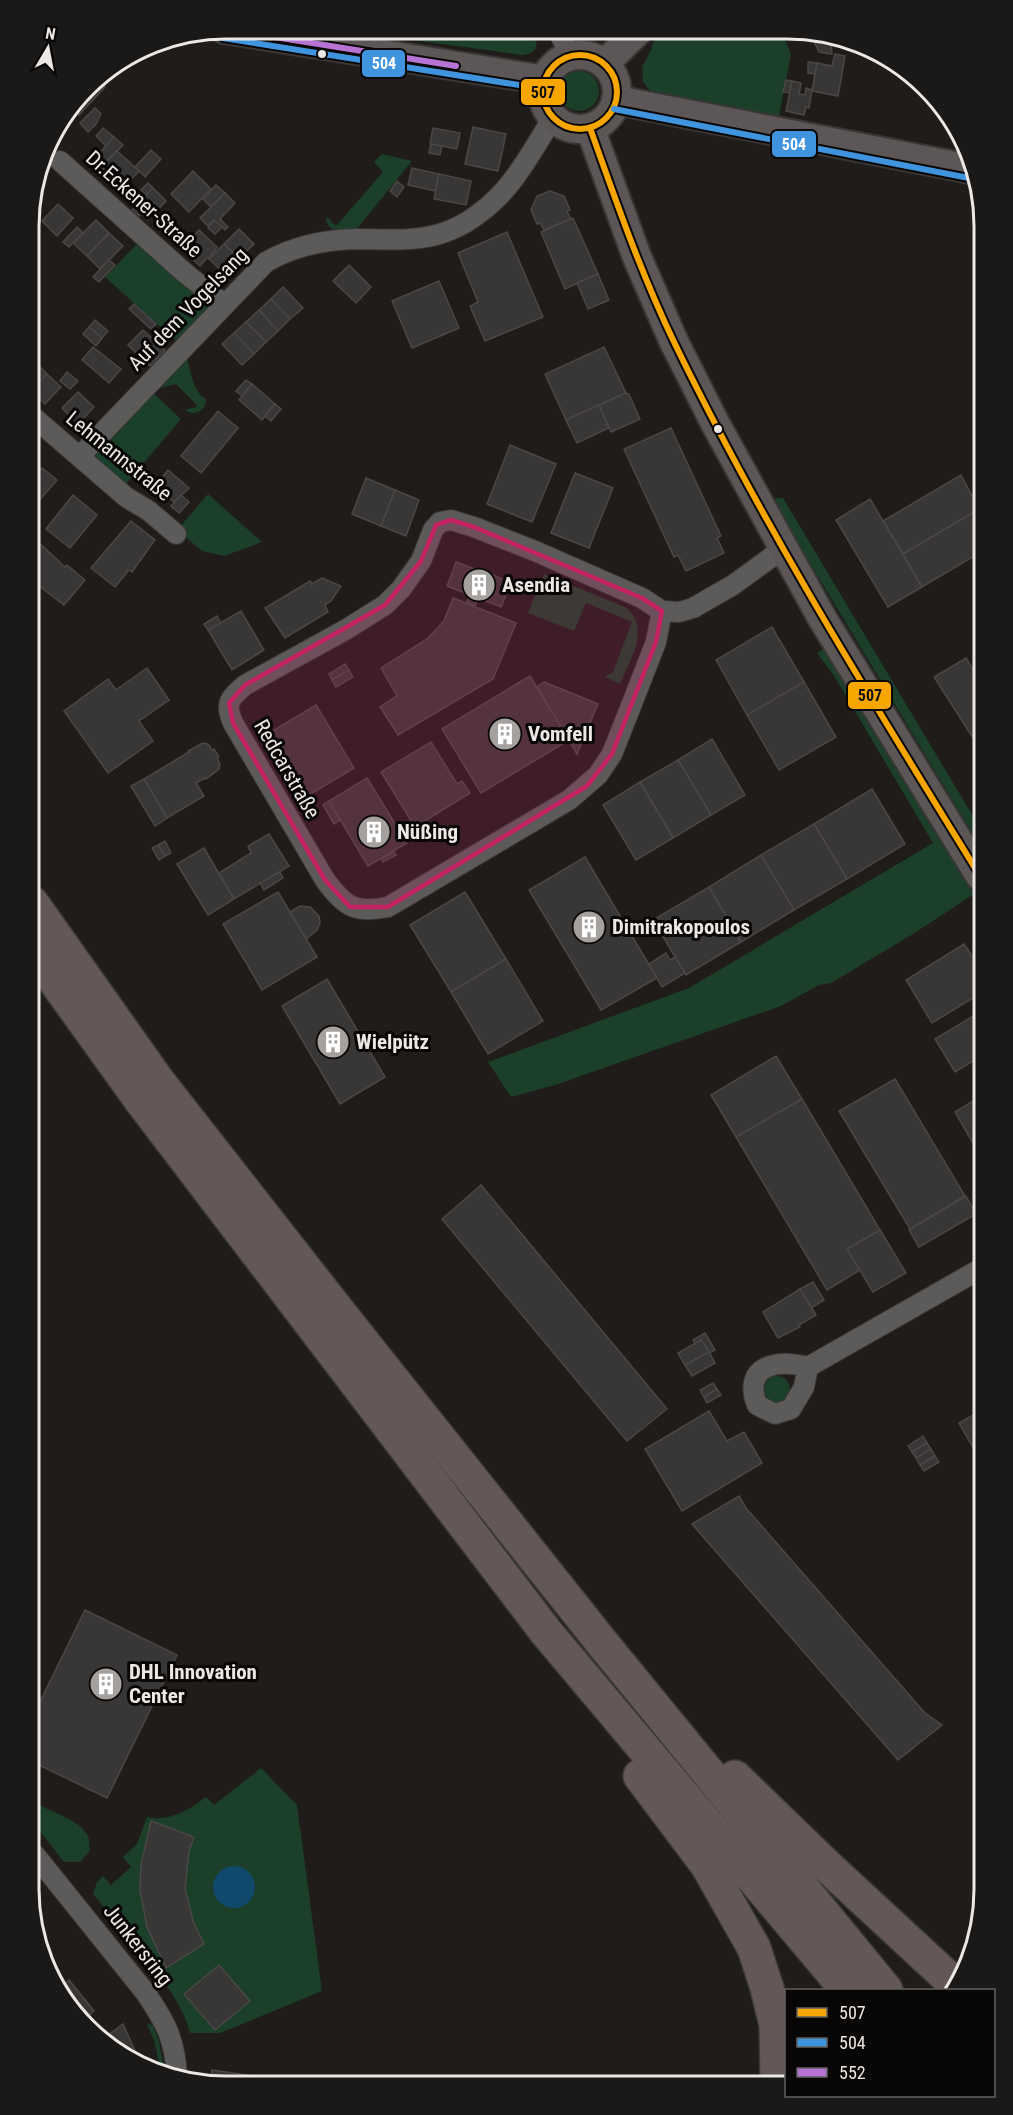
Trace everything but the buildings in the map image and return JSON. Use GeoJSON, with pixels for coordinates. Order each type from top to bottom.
{"type":"FeatureCollection","features":[{"type":"Feature","properties":{"kind":"highway"},"geometry":{"type":"LineString","coordinates":[[39,913],[158,1081],[334,1307],[603,1644],[885,1989]]}},
{"type":"Feature","properties":{"kind":"highway"},"geometry":{"type":"LineString","coordinates":[[39,959],[139,1098],[546,1632],[846,1989]]}},
{"type":"Feature","properties":{"kind":"highway"},"geometry":{"type":"LineString","coordinates":[[546,1632],[609,1734],[706,1865],[754,1948],[776,2025],[777,2076]]}},
{"type":"Feature","properties":{"kind":"highway"},"geometry":{"type":"LineString","coordinates":[[603,1644],[802,1842],[950,1980]]}},
{"type":"Feature","properties":{"kind":"main road"},"geometry":{"type":"LineString","coordinates":[[287,39],[544,80]]}},
{"type":"Feature","properties":{"kind":"main road"},"geometry":{"type":"LineString","coordinates":[[604,64],[630,39]]}},
{"type":"Feature","properties":{"kind":"main road"},"geometry":{"type":"LineString","coordinates":[[571,56],[594,58],[604,64],[615,81],[616,100],[607,117],[590,128],[570,128],[553,118],[543,100],[544,80],[550,70],[560,61],[571,56]]}},
{"type":"Feature","properties":{"kind":"main road"},"geometry":{"type":"LineString","coordinates":[[616,100],[965,168]]}},
{"type":"Feature","properties":{"kind":"main road"},"geometry":{"type":"LineString","coordinates":[[590,128],[637,257],[674,342],[715,423],[822,618],[974,866]]}},
{"type":"Feature","properties":{"kind":"street"},"geometry":{"type":"LineString","coordinates":[[562,39],[571,56]]}},
{"type":"Feature","properties":{"kind":"street","name":"Auf dem Vogelsang"},"geometry":{"type":"LineString","coordinates":[[80,456],[266,262],[284,252],[350,239],[420,238],[438,235],[458,227],[500,196],[553,118]]}},
{"type":"Feature","properties":{"kind":"street","name":"Dr.Eckener-Straße"},"geometry":{"type":"LineString","coordinates":[[60,161],[184,273],[225,304]]}},
{"type":"Feature","properties":{"kind":"street","name":"Lehmannstraße"},"geometry":{"type":"LineString","coordinates":[[39,422],[126,497],[149,511],[176,534]]}},
{"type":"Feature","properties":{"kind":"street","name":"Redcarstraße"},"geometry":{"type":"LineString","coordinates":[[446,521],[474,527],[535,551],[642,598],[662,611],[656,642],[612,754],[598,775],[569,800],[388,907],[360,909],[350,907],[340,901],[313,861],[233,723],[228,709],[231,696],[245,685],[385,605],[401,589],[421,561],[433,530],[440,522],[446,521]]}},
{"type":"Feature","properties":{"kind":"street"},"geometry":{"type":"LineString","coordinates":[[662,611],[680,612],[693,608],[733,585],[784,548]]}},
{"type":"Feature","properties":{"kind":"street"},"geometry":{"type":"LineString","coordinates":[[808,1367],[974,1273]]}},
{"type":"Feature","properties":{"kind":"street","name":"Junkersring"},"geometry":{"type":"LineString","coordinates":[[39,1861],[145,1992],[173,2044],[176,2068]]}},
{"type":"Feature","properties":{"kind":"highlighted area"},"geometry":{"type":"Polygon","coordinates":[[[451,520],[474,527],[642,598],[662,611],[656,642],[612,754],[587,786],[388,907],[350,907],[325,880],[233,723],[229,703],[245,685],[385,605],[421,561],[436,525],[451,520]]]}},
{"type":"Feature","properties":{"kind":"green space"},"geometry":{"type":"Polygon","coordinates":[[[406,39],[536,39],[534,50],[522,55],[406,39]]]}},
{"type":"Feature","properties":{"kind":"green space"},"geometry":{"type":"Polygon","coordinates":[[[657,39],[785,39],[791,54],[778,121],[651,92],[643,82],[642,67],[657,39]]]}},
{"type":"Feature","properties":{"kind":"green space"},"geometry":{"type":"Polygon","coordinates":[[[579,71],[593,77],[599,91],[593,105],[579,111],[565,105],[559,91],[565,77],[579,71]]]}},
{"type":"Feature","properties":{"kind":"green space"},"geometry":{"type":"Polygon","coordinates":[[[382,154],[412,161],[355,231],[334,230],[328,225],[327,217],[336,226],[383,172],[374,162],[382,154]]]}},
{"type":"Feature","properties":{"kind":"green space"},"geometry":{"type":"Polygon","coordinates":[[[139,242],[209,306],[176,341],[105,277],[139,242]]]}},
{"type":"Feature","properties":{"kind":"green space"},"geometry":{"type":"Polygon","coordinates":[[[187,358],[198,392],[206,399],[202,410],[196,413],[185,410],[197,405],[176,384],[161,388],[160,386],[187,358]]]}},
{"type":"Feature","properties":{"kind":"green space"},"geometry":{"type":"Polygon","coordinates":[[[152,392],[181,419],[125,485],[97,460],[95,452],[152,392]]]}},
{"type":"Feature","properties":{"kind":"green space"},"geometry":{"type":"Polygon","coordinates":[[[208,494],[262,542],[224,556],[202,551],[177,530],[208,494]]]}},
{"type":"Feature","properties":{"kind":"green space"},"geometry":{"type":"Polygon","coordinates":[[[783,498],[974,818],[974,836],[772,500],[783,498]]]}},
{"type":"Feature","properties":{"kind":"green space"},"geometry":{"type":"Polygon","coordinates":[[[544,574],[625,607],[633,615],[638,634],[633,654],[620,684],[605,677],[613,672],[632,622],[586,603],[574,631],[528,613],[544,574]]]}},
{"type":"Feature","properties":{"kind":"green space"},"geometry":{"type":"Polygon","coordinates":[[[823,649],[838,665],[974,894],[831,983],[819,985],[781,1006],[555,1085],[511,1097],[488,1062],[689,988],[933,843],[833,674],[817,653],[823,649]]]}},
{"type":"Feature","properties":{"kind":"green space"},"geometry":{"type":"Polygon","coordinates":[[[777,1376],[786,1380],[790,1389],[786,1398],[777,1402],[768,1398],[764,1389],[768,1380],[777,1376]]]}},
{"type":"Feature","properties":{"kind":"green space"},"geometry":{"type":"Polygon","coordinates":[[[261,1768],[297,1805],[322,1991],[220,2033],[190,2033],[176,1999],[134,1942],[93,1894],[97,1882],[103,1876],[111,1885],[131,1867],[123,1857],[137,1844],[147,1817],[163,1818],[178,1814],[206,1797],[214,1805],[261,1768]]]}},
{"type":"Feature","properties":{"kind":"green space"},"geometry":{"type":"Polygon","coordinates":[[[39,1805],[72,1821],[85,1831],[89,1838],[90,1851],[80,1862],[64,1862],[39,1830],[39,1805]]]}},
{"type":"Feature","properties":{"kind":"green space"},"geometry":{"type":"Polygon","coordinates":[[[147,2024],[153,2025],[164,2065],[159,2063],[155,2043],[147,2024]]]}},
{"type":"Feature","properties":{"kind":"water"},"geometry":{"type":"Polygon","coordinates":[[[234,1866],[242,1867],[249,1872],[254,1879],[254,1895],[249,1902],[242,1907],[234,1908],[226,1907],[219,1902],[214,1895],[213,1887],[214,1879],[219,1872],[226,1867],[234,1866]]]}},
{"type":"Feature","properties":{"kind":"transit line","name":"504"},"geometry":{"type":"LineString","coordinates":[[229,39],[544,89]]}},
{"type":"Feature","properties":{"kind":"transit line","name":"552"},"geometry":{"type":"LineString","coordinates":[[287,39],[456,66]]}},
{"type":"Feature","properties":{"kind":"transit line","name":"507"},"geometry":{"type":"LineString","coordinates":[[580,55],[594,58],[606,66],[614,78],[617,92],[614,106],[606,118],[594,126],[580,129],[566,126],[554,118],[546,106],[543,92],[546,78],[554,66],[566,58],[580,55]]}},
{"type":"Feature","properties":{"kind":"transit line","name":"504"},"geometry":{"type":"LineString","coordinates":[[614,109],[968,178]]}},
{"type":"Feature","properties":{"kind":"transit line","name":"507"},"geometry":{"type":"LineString","coordinates":[[590,128],[651,291],[709,413],[821,614],[974,866]]}},
{"type":"Feature","properties":{"kind":"place","name":"Asendia"},"geometry":{"type":"Point","coordinates":[479,585]}},
{"type":"Feature","properties":{"kind":"place","name":"Vomfell"},"geometry":{"type":"Point","coordinates":[505,734]}},
{"type":"Feature","properties":{"kind":"place","name":"Nüßing"},"geometry":{"type":"Point","coordinates":[374,832]}},
{"type":"Feature","properties":{"kind":"place","name":"Dimitrakopoulos"},"geometry":{"type":"Point","coordinates":[589,927]}},
{"type":"Feature","properties":{"kind":"place","name":"Wielpütz"},"geometry":{"type":"Point","coordinates":[333,1042]}},
{"type":"Feature","properties":{"kind":"place","name":"DHL Innovation Center"},"geometry":{"type":"Point","coordinates":[106,1684]}}]}
